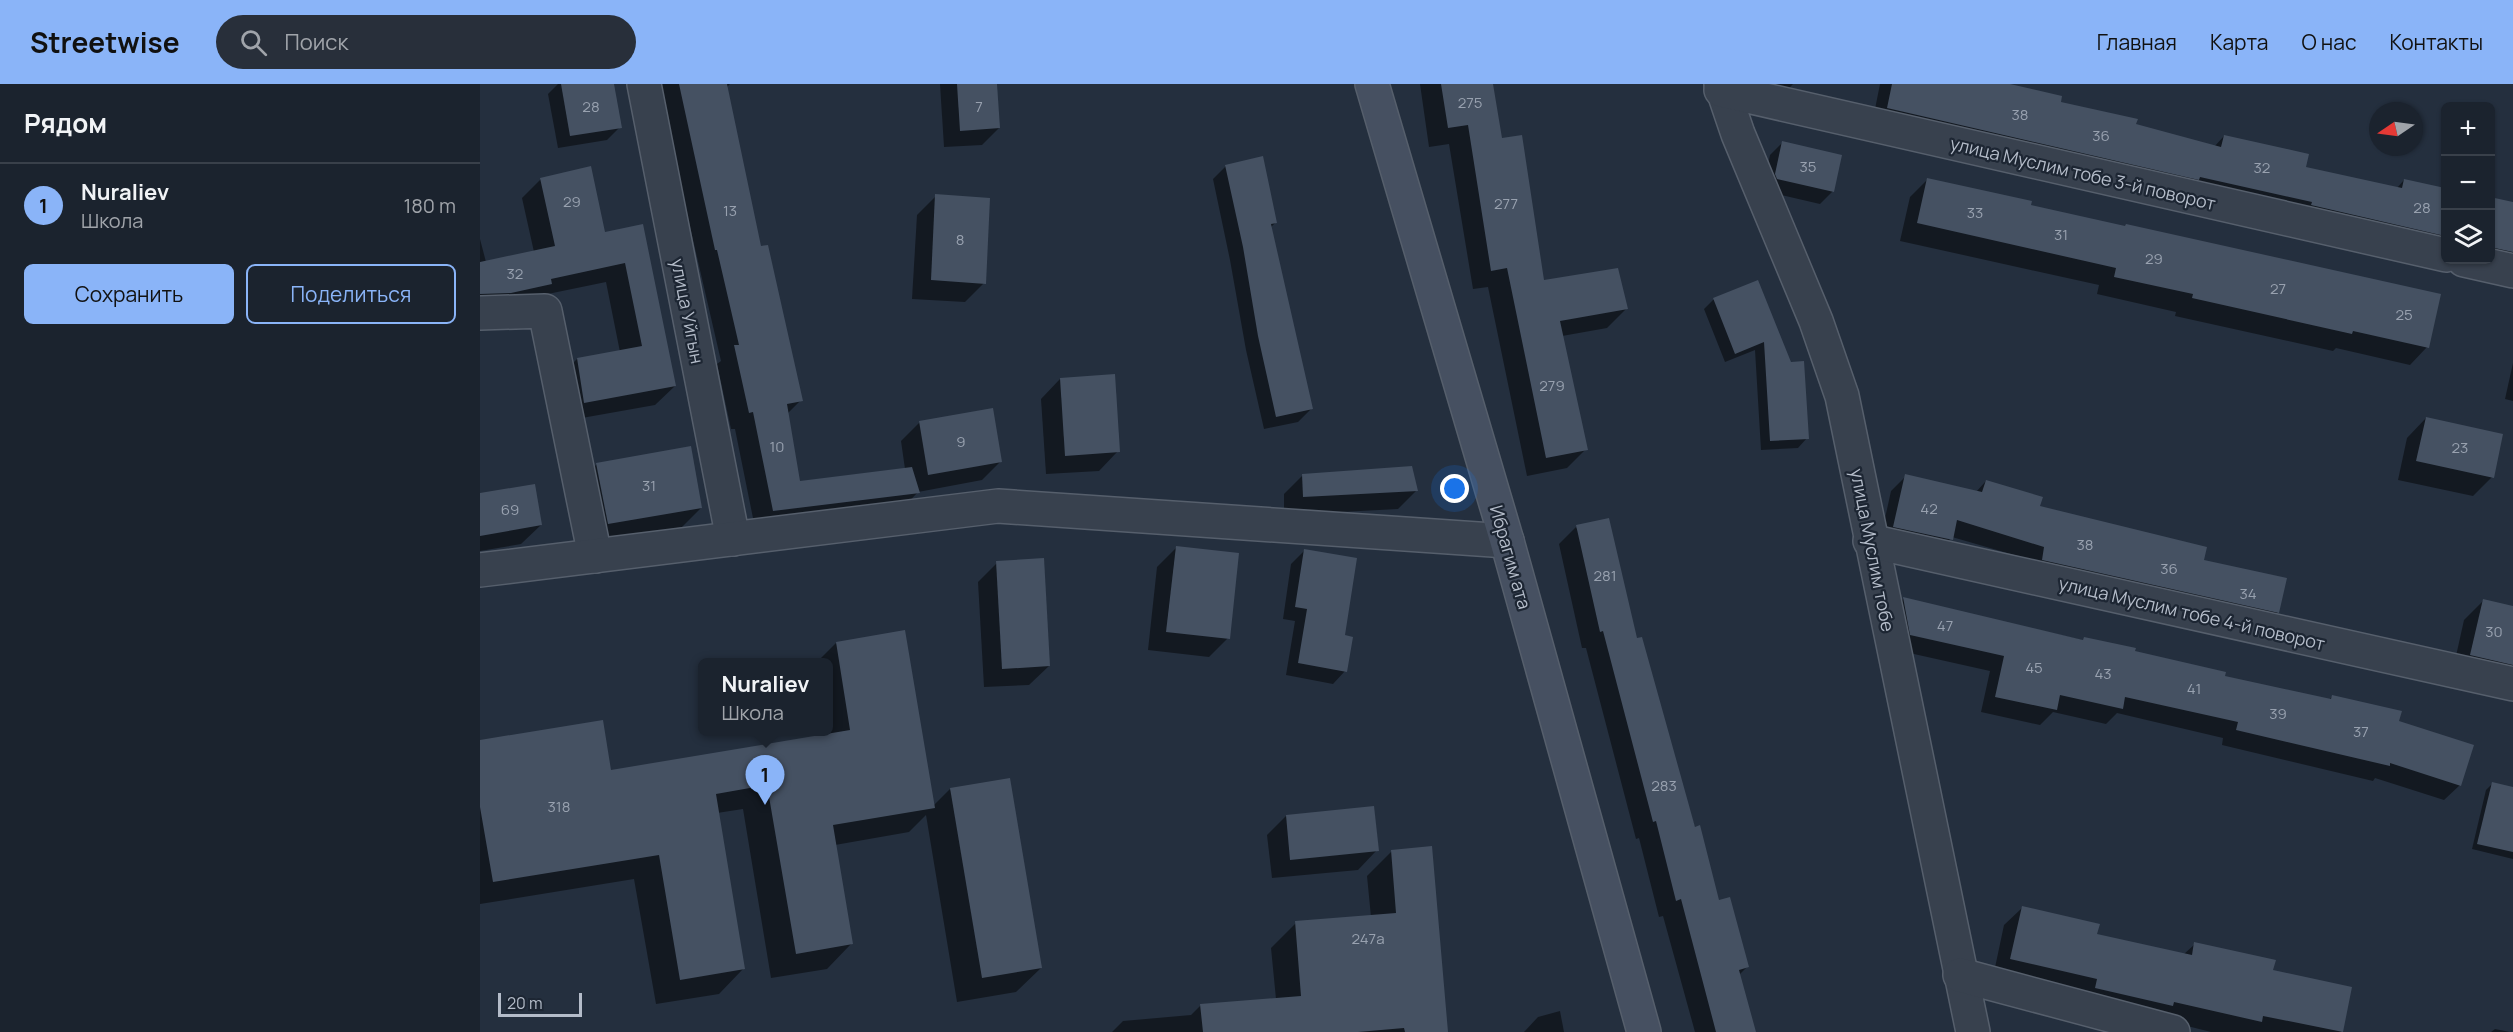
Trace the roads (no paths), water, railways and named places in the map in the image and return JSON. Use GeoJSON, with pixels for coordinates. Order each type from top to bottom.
{"type":"FeatureCollection","features":[{"type":"Feature","properties":{"kind":"street","name":"улица Уйгын"},"geometry":{"type":"LineString","coordinates":[[644,84],[733,539]]}},
{"type":"Feature","properties":{"kind":"street","name":"Ибрагим ата"},"geometry":{"type":"LineString","coordinates":[[1372,84],[1507,541],[1644,1032]]}},
{"type":"Feature","properties":{"kind":"street","name":"улица Муслим тобе 3-й поворот"},"geometry":{"type":"LineString","coordinates":[[1721,87],[2441,254]]}},
{"type":"Feature","properties":{"kind":"street","name":"улица Муслим тобе"},"geometry":{"type":"LineString","coordinates":[[1721,87],[1816,321],[1842,396],[1870,541],[1973,1032]]}},
{"type":"Feature","properties":{"kind":"street"},"geometry":{"type":"LineString","coordinates":[[2482,264],[2513,271]]}},
{"type":"Feature","properties":{"kind":"street"},"geometry":{"type":"LineString","coordinates":[[480,313],[545,311],[595,556]]}},
{"type":"Feature","properties":{"kind":"street"},"geometry":{"type":"LineString","coordinates":[[480,570],[998,506],[1507,541]]}},
{"type":"Feature","properties":{"kind":"street","name":"улица Муслим тобе 4-й поворот"},"geometry":{"type":"LineString","coordinates":[[1870,541],[2513,684]]}},
{"type":"Feature","properties":{"kind":"street"},"geometry":{"type":"LineString","coordinates":[[1960,975],[2173,1032]]}},
{"type":"Feature","properties":{"kind":"place","name":"Nuraliev"},"geometry":{"type":"Point","coordinates":[765,805]}}]}
